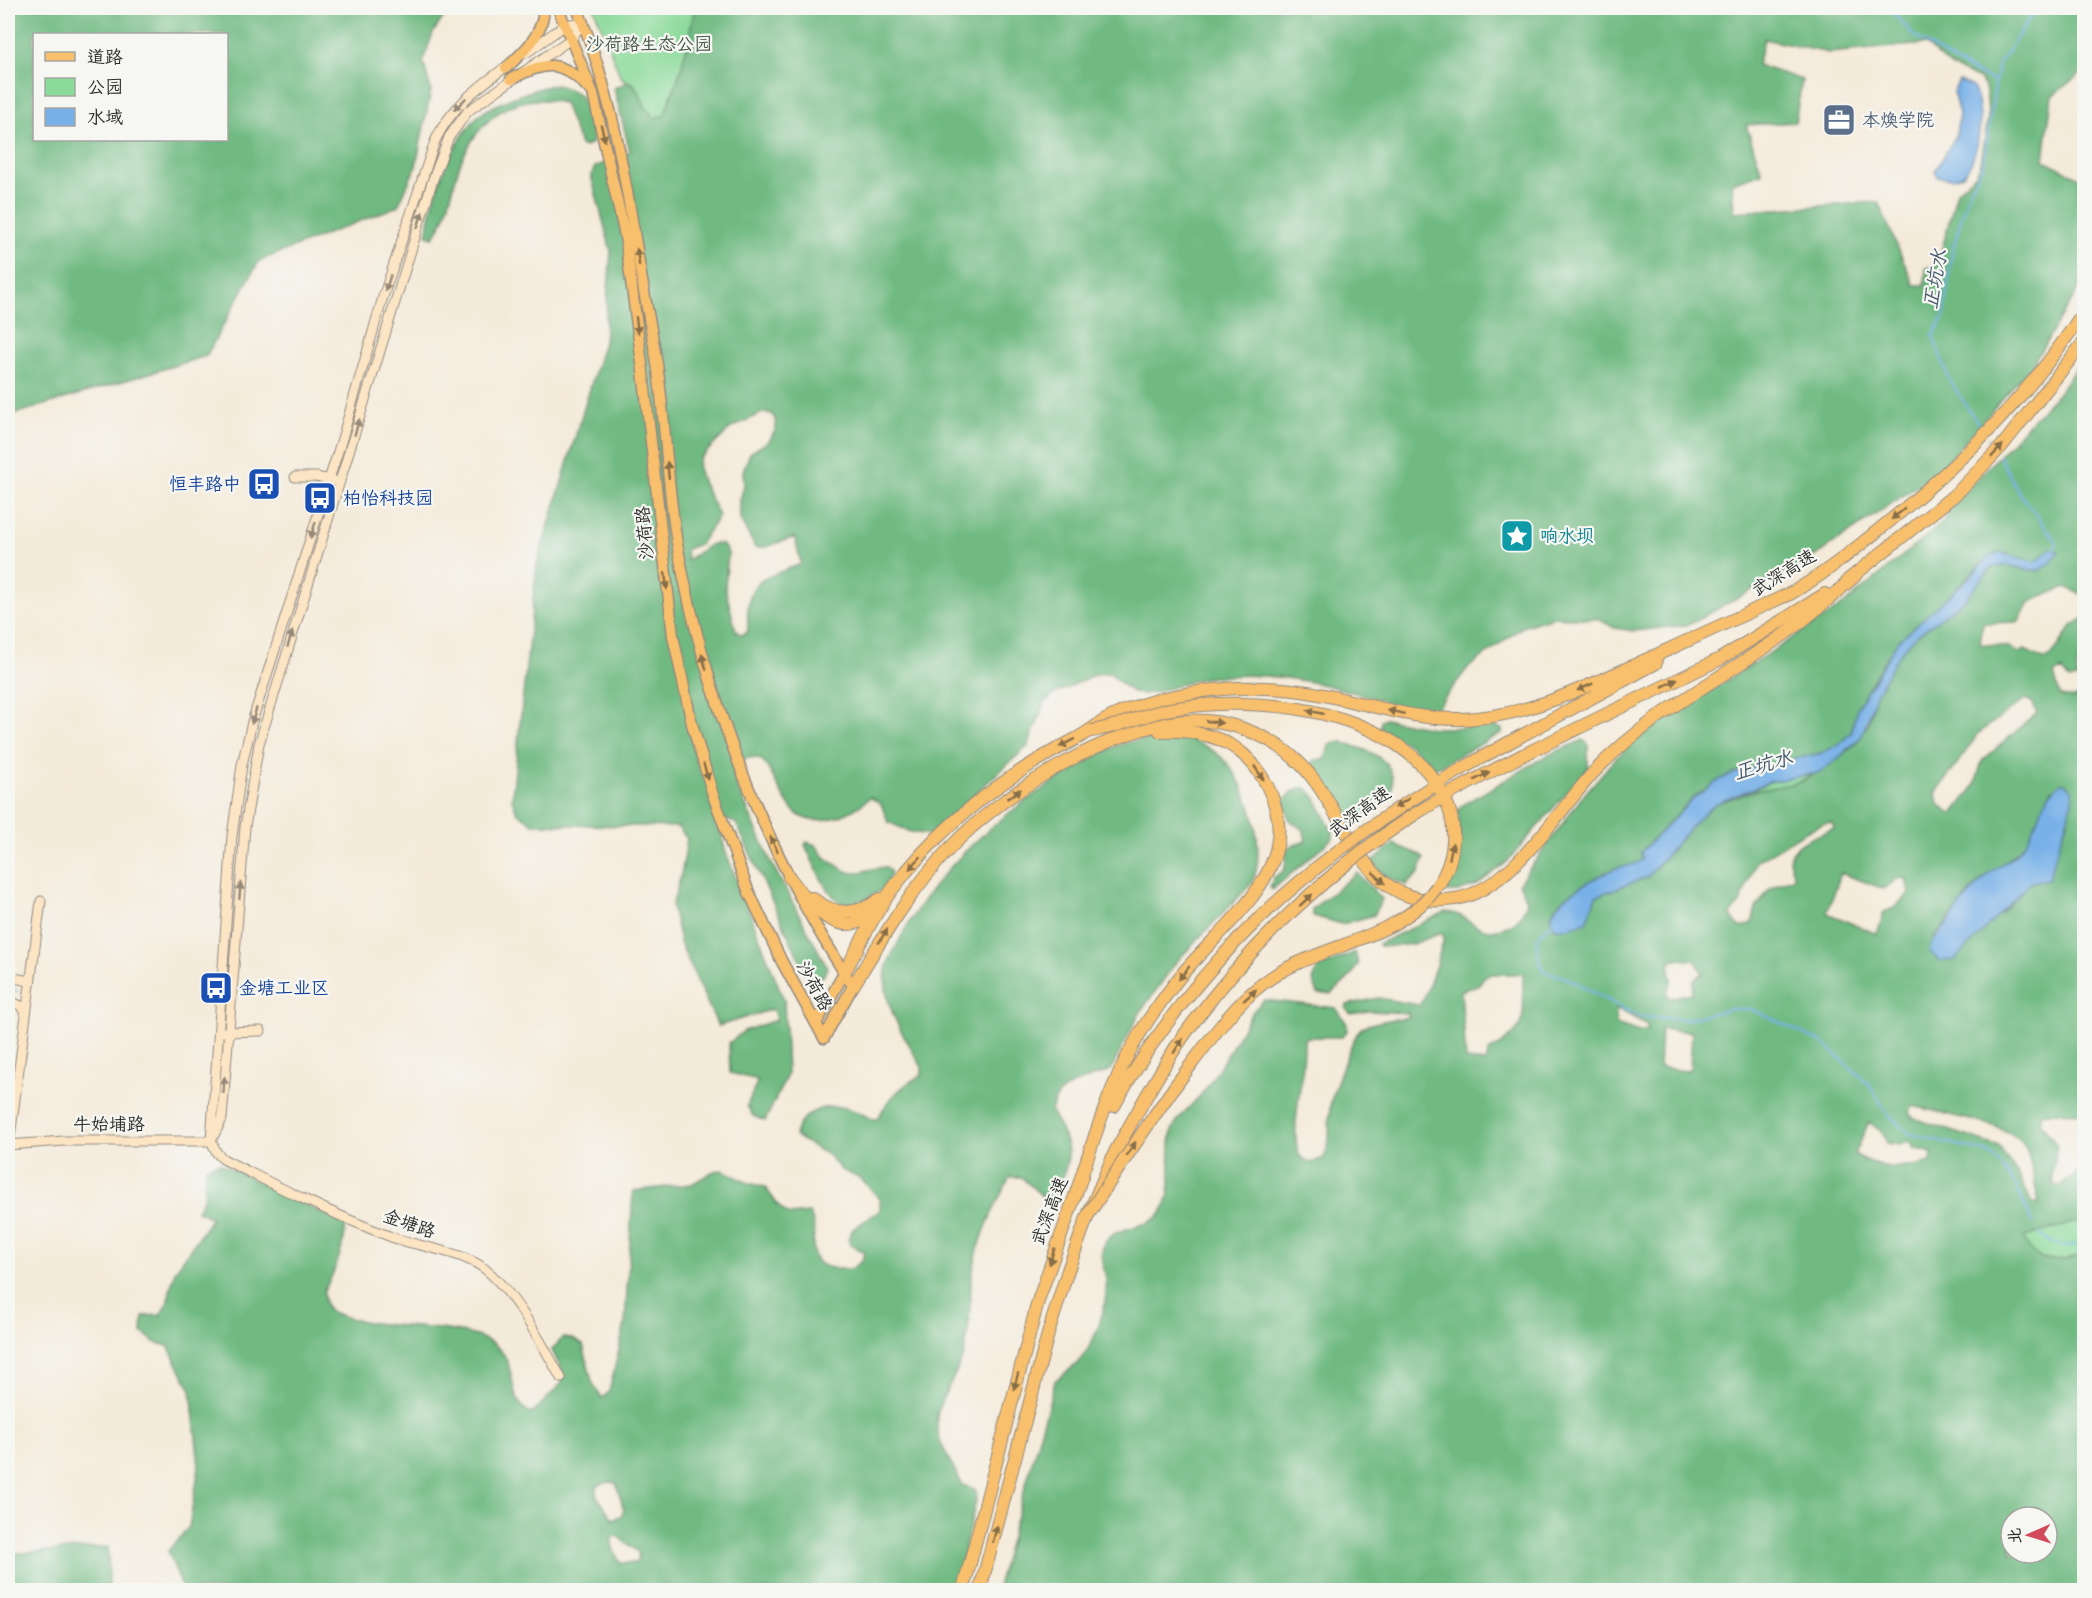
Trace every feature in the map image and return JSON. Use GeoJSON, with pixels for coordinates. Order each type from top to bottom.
{"type":"FeatureCollection","features":[{"type":"Feature","properties":{"kind":"highway","name":"武深高速"},"geometry":{"type":"LineString","coordinates":[[963,1590],[1031,1325],[1058,1237],[1114,1105],[1161,1028],[1196,985],[1264,914],[1381,818],[1442,778],[1791,593],[1859,546],[1944,477],[1987,434],[2040,372],[2085,311]]}},
{"type":"Feature","properties":{"kind":"highway","name":"武深高速"},"geometry":{"type":"LineString","coordinates":[[980,1590],[1048,1334],[1088,1215],[1115,1152],[1147,1095],[1185,1035],[1226,982],[1306,900],[1378,840],[1414,815],[1523,755],[1720,658],[1855,576],[1957,493],[2002,446],[2085,342]]}},
{"type":"Feature","properties":{"kind":"highway"},"geometry":{"type":"LineString","coordinates":[[853,986],[905,902],[968,830],[1007,798],[1039,777],[1112,742],[1148,728],[1184,721],[1209,721],[1249,731],[1281,748],[1306,770],[1364,862],[1380,880],[1400,893],[1420,898],[1457,899],[1485,889],[1505,872],[1595,771],[1641,729],[1694,691],[1798,625],[1855,576]]}},
{"type":"Feature","properties":{"kind":"highway"},"geometry":{"type":"LineString","coordinates":[[844,973],[891,891],[946,829],[991,790],[1023,769],[1102,723],[1122,714],[1164,700],[1211,691],[1256,687],[1310,693],[1429,718],[1476,718],[1515,712],[1577,691],[1791,593]]}},
{"type":"Feature","properties":{"kind":"highway"},"geometry":{"type":"LineString","coordinates":[[1088,1215],[1152,1117],[1238,1006],[1262,984],[1288,967],[1325,950],[1387,928],[1412,913],[1440,883],[1447,868],[1453,838],[1450,808],[1441,789],[1418,761],[1384,738],[1332,716],[1257,703],[1215,704],[1162,711],[1091,731]]}},
{"type":"Feature","properties":{"kind":"highway"},"geometry":{"type":"LineString","coordinates":[[1080,1181],[1100,1120],[1139,1036],[1189,966],[1259,890],[1271,866],[1278,840],[1276,812],[1263,779],[1255,766],[1228,744],[1199,732],[1182,731],[1146,733],[1112,742]]}},
{"type":"Feature","properties":{"kind":"highway"},"geometry":{"type":"LineString","coordinates":[[789,877],[817,902],[845,913],[870,906],[891,891]]}},
{"type":"Feature","properties":{"kind":"main road"},"geometry":{"type":"LineString","coordinates":[[506,68],[523,53],[539,32],[544,8]]}},
{"type":"Feature","properties":{"kind":"main road","name":"沙荷路"},"geometry":{"type":"LineString","coordinates":[[558,8],[593,93],[625,236],[644,371],[673,636],[692,724],[713,795],[748,890],[782,962],[824,1038],[853,986],[789,877],[743,776],[728,736],[691,610],[677,546],[657,364],[627,186],[605,90],[577,8]]}},
{"type":"Feature","properties":{"kind":"main road"},"geometry":{"type":"LineString","coordinates":[[211,1141],[232,836],[244,754],[383,297],[441,127],[460,102],[565,24],[583,22]]}},
{"type":"Feature","properties":{"kind":"main road"},"geometry":{"type":"LineString","coordinates":[[211,1141],[222,1119],[245,827],[254,768],[273,693],[433,179],[449,137],[468,111],[572,38],[583,22]]}},
{"type":"Feature","properties":{"kind":"main road"},"geometry":{"type":"LineString","coordinates":[[511,79],[534,68],[560,66],[575,75],[593,93]]}},
{"type":"Feature","properties":{"kind":"main road"},"geometry":{"type":"LineString","coordinates":[[295,477],[329,479],[340,483]]}},
{"type":"Feature","properties":{"kind":"main road"},"geometry":{"type":"LineString","coordinates":[[8,1145],[41,901]]}},
{"type":"Feature","properties":{"kind":"main road"},"geometry":{"type":"LineString","coordinates":[[816,1024],[844,973]]}},
{"type":"Feature","properties":{"kind":"main road"},"geometry":{"type":"LineString","coordinates":[[8,977],[30,981]]}},
{"type":"Feature","properties":{"kind":"main road"},"geometry":{"type":"LineString","coordinates":[[8,1000],[21,1006],[25,1013]]}},
{"type":"Feature","properties":{"kind":"main road"},"geometry":{"type":"LineString","coordinates":[[217,1033],[261,1031]]}},
{"type":"Feature","properties":{"kind":"main road","name":"牛始埔路"},"geometry":{"type":"LineString","coordinates":[[8,1145],[64,1141],[211,1141]]}},
{"type":"Feature","properties":{"kind":"main road","name":"金塘路"},"geometry":{"type":"LineString","coordinates":[[211,1141],[217,1154],[224,1159],[363,1225],[405,1241],[468,1259],[483,1267],[498,1281],[540,1341],[561,1378]]}},
{"type":"Feature","properties":{"kind":"green space"},"geometry":{"type":"Polygon","coordinates":[[[8,8],[444,8],[444,16],[433,33],[423,61],[431,90],[416,166],[398,206],[259,261],[206,356],[8,416],[8,8]]]}},
{"type":"Feature","properties":{"kind":"green space","name":"沙荷路生态公园"},"geometry":{"type":"Polygon","coordinates":[[[594,8],[695,8],[681,70],[664,116],[653,117],[634,84],[621,78],[594,8]]]}},
{"type":"Feature","properties":{"kind":"green space"},"geometry":{"type":"Polygon","coordinates":[[[695,8],[2084,8],[2084,71],[2052,96],[2044,160],[2078,177],[2084,183],[2084,280],[2032,365],[1939,471],[1815,556],[1688,625],[1634,631],[1615,628],[1598,619],[1553,617],[1522,627],[1467,669],[1436,709],[1425,714],[1371,697],[1290,678],[1235,675],[1206,678],[1157,692],[1138,693],[1128,689],[1110,673],[1097,674],[1054,694],[1045,703],[1028,746],[929,835],[911,832],[888,822],[881,804],[870,797],[853,810],[832,819],[809,819],[799,815],[791,808],[762,760],[744,759],[735,772],[736,784],[772,864],[827,967],[824,975],[816,982],[808,978],[736,823],[726,820],[720,828],[725,850],[784,1000],[787,1075],[765,1121],[753,1116],[747,1106],[758,1080],[730,1073],[729,1043],[744,1031],[776,1020],[773,1009],[718,1026],[681,945],[672,906],[682,871],[687,839],[678,827],[533,824],[517,812],[512,799],[537,564],[604,342],[611,251],[591,175],[595,167],[630,152],[614,88],[626,83],[634,84],[653,117],[664,116],[681,70],[695,8]],[[1764,39],[1757,65],[1802,80],[1795,122],[1746,125],[1762,173],[1732,183],[1734,212],[1878,202],[1914,285],[1925,285],[1926,268],[1938,264],[1957,191],[1976,174],[1981,163],[1988,117],[1985,87],[1980,79],[1952,67],[1925,44],[1829,53],[1764,39]],[[764,412],[731,428],[699,459],[699,473],[719,516],[700,544],[686,549],[687,560],[711,544],[722,544],[728,553],[725,588],[736,631],[742,635],[748,631],[749,601],[757,584],[774,574],[801,564],[795,538],[765,547],[755,547],[740,519],[740,500],[744,486],[743,471],[750,453],[769,441],[776,429],[776,422],[772,414],[764,412]]]}},
{"type":"Feature","properties":{"kind":"green space"},"geometry":{"type":"Polygon","coordinates":[[[555,85],[575,92],[586,104],[591,121],[593,142],[585,147],[580,145],[564,103],[546,100],[529,101],[514,104],[500,111],[477,133],[468,148],[460,164],[450,202],[439,229],[433,237],[427,235],[437,189],[449,159],[474,120],[489,109],[512,98],[555,85]]]}},
{"type":"Feature","properties":{"kind":"green space"},"geometry":{"type":"Polygon","coordinates":[[[2084,356],[2084,595],[2065,587],[2030,602],[2018,622],[1983,623],[1980,644],[2009,647],[2018,653],[2025,650],[2045,660],[2051,657],[2072,626],[2084,618],[2084,658],[2077,663],[2077,678],[2069,680],[2061,670],[2054,674],[2060,696],[2074,698],[2084,692],[2084,1113],[2046,1112],[2042,1113],[2040,1122],[2057,1146],[2052,1172],[2054,1186],[2059,1187],[2084,1167],[2084,1220],[2024,1237],[2034,1253],[2049,1260],[2066,1260],[2084,1254],[2084,1590],[996,1590],[1055,1381],[1083,1357],[1093,1340],[1100,1320],[1106,1290],[1102,1258],[1104,1245],[1116,1233],[1149,1222],[1162,1212],[1169,1193],[1170,1141],[1174,1126],[1210,1082],[1254,1010],[1264,1000],[1336,1008],[1347,1024],[1347,1031],[1342,1037],[1304,1039],[1296,1140],[1301,1158],[1311,1163],[1324,1158],[1329,1139],[1330,1108],[1344,1064],[1359,1031],[1374,1023],[1409,1017],[1408,1013],[1369,1011],[1351,1014],[1346,1009],[1347,1005],[1378,998],[1419,1005],[1429,985],[1444,937],[1441,933],[1413,944],[1381,947],[1378,944],[1445,912],[1461,916],[1487,930],[1515,922],[1523,913],[1527,901],[1519,883],[1582,797],[1616,758],[1639,737],[1842,606],[1941,524],[1961,496],[2058,393],[2084,356]],[[2049,550],[2036,562],[2007,555],[1981,564],[1885,659],[1857,708],[1851,733],[1839,744],[1822,753],[1743,770],[1721,779],[1693,798],[1641,852],[1642,859],[1639,862],[1616,868],[1597,877],[1561,902],[1551,916],[1555,928],[1587,922],[1596,896],[1647,877],[1697,820],[1715,804],[1749,792],[1801,782],[1834,762],[1856,743],[1868,724],[1876,694],[1897,657],[1913,638],[1964,600],[1991,568],[2007,565],[2040,570],[2049,550]],[[2025,699],[1979,733],[1936,793],[1938,804],[1953,814],[1975,785],[1982,761],[2037,713],[2032,702],[2025,699]],[[2052,789],[2028,841],[2017,853],[1978,884],[1933,937],[2002,913],[2056,851],[2068,821],[2052,789]],[[1832,823],[1816,826],[1757,860],[1740,903],[1730,914],[1740,928],[1752,924],[1756,908],[1770,888],[1794,877],[1789,860],[1796,848],[1834,828],[1832,823]],[[1841,873],[1827,913],[1877,934],[1884,912],[1894,908],[1909,894],[1906,878],[1897,879],[1884,889],[1841,873]],[[1675,959],[1669,966],[1672,980],[1667,993],[1670,998],[1692,993],[1694,980],[1703,973],[1695,960],[1675,959]],[[1523,974],[1485,976],[1478,985],[1461,991],[1466,1060],[1486,1062],[1489,1051],[1512,1035],[1522,1020],[1523,974]],[[1616,1008],[1616,1024],[1639,1032],[1648,1030],[1646,1024],[1616,1008]],[[1661,1029],[1659,1067],[1686,1071],[1690,1069],[1692,1032],[1661,1029]],[[1913,1106],[1910,1111],[1913,1118],[1999,1147],[2020,1178],[2032,1203],[2039,1203],[2028,1153],[2022,1141],[1991,1125],[1913,1106]],[[1869,1122],[1854,1154],[1882,1166],[1901,1167],[1931,1162],[1932,1153],[1913,1148],[1913,1144],[1907,1141],[1901,1145],[1887,1143],[1883,1133],[1869,1122]]]}},
{"type":"Feature","properties":{"kind":"green space"},"geometry":{"type":"Polygon","coordinates":[[[1385,719],[1433,728],[1496,727],[1502,729],[1502,733],[1435,768],[1410,745],[1380,728],[1381,721],[1385,719]]]}},
{"type":"Feature","properties":{"kind":"green space"},"geometry":{"type":"Polygon","coordinates":[[[1189,739],[1206,746],[1221,757],[1240,783],[1257,835],[1256,869],[1252,883],[1176,962],[1139,1014],[1111,1070],[1066,1088],[1055,1101],[1051,1111],[1065,1139],[1068,1158],[1051,1204],[1021,1177],[1010,1177],[987,1225],[974,1263],[969,1325],[964,1353],[943,1398],[937,1417],[938,1434],[947,1456],[962,1485],[975,1489],[977,1496],[955,1590],[672,1590],[668,1585],[658,1585],[655,1590],[183,1590],[168,1551],[189,1527],[199,1467],[191,1390],[168,1346],[154,1342],[142,1332],[143,1316],[160,1315],[167,1304],[175,1271],[212,1218],[197,1211],[204,1197],[206,1167],[220,1163],[345,1224],[339,1258],[324,1290],[325,1303],[334,1313],[351,1319],[387,1325],[462,1332],[494,1344],[503,1353],[508,1364],[517,1397],[522,1406],[532,1414],[562,1383],[563,1373],[552,1350],[562,1338],[573,1339],[583,1345],[592,1382],[602,1398],[609,1392],[625,1324],[633,1191],[692,1184],[714,1171],[723,1170],[748,1183],[765,1187],[780,1208],[789,1215],[809,1213],[814,1231],[813,1250],[815,1258],[821,1264],[832,1268],[851,1269],[862,1261],[864,1252],[851,1245],[848,1239],[853,1229],[880,1210],[880,1199],[861,1179],[841,1170],[828,1155],[795,1136],[797,1128],[807,1116],[830,1107],[846,1108],[877,1119],[896,1093],[922,1075],[922,1067],[895,1019],[886,992],[885,979],[889,960],[915,913],[955,862],[978,839],[1003,818],[1057,780],[1104,752],[1125,743],[1143,740],[1189,739]],[[609,1482],[596,1486],[596,1495],[613,1519],[621,1516],[624,1510],[616,1483],[609,1482]],[[617,1536],[612,1537],[612,1541],[614,1551],[621,1563],[636,1563],[639,1553],[617,1536]]]}},
{"type":"Feature","properties":{"kind":"green space"},"geometry":{"type":"Polygon","coordinates":[[[1583,740],[1588,744],[1588,768],[1507,862],[1477,885],[1458,892],[1445,892],[1455,872],[1460,844],[1458,810],[1461,806],[1546,756],[1583,740]]]}},
{"type":"Feature","properties":{"kind":"green space"},"geometry":{"type":"Polygon","coordinates":[[[1335,742],[1370,752],[1384,761],[1392,774],[1391,793],[1349,826],[1330,791],[1311,764],[1314,760],[1325,760],[1330,745],[1335,742]]]}},
{"type":"Feature","properties":{"kind":"green space"},"geometry":{"type":"Polygon","coordinates":[[[1818,773],[1793,784],[1749,792],[1769,782],[1818,773]]]}},
{"type":"Feature","properties":{"kind":"green space"},"geometry":{"type":"Polygon","coordinates":[[[1306,788],[1315,797],[1333,832],[1333,838],[1272,890],[1270,887],[1274,877],[1285,868],[1288,847],[1306,841],[1304,831],[1289,819],[1284,801],[1292,792],[1306,788]]]}},
{"type":"Feature","properties":{"kind":"green space"},"geometry":{"type":"Polygon","coordinates":[[[807,842],[816,845],[825,857],[848,872],[859,873],[886,867],[891,873],[884,887],[872,896],[857,902],[841,903],[829,891],[820,876],[805,845],[807,842]]]}},
{"type":"Feature","properties":{"kind":"green space"},"geometry":{"type":"Polygon","coordinates":[[[1393,844],[1420,855],[1424,859],[1419,873],[1406,885],[1385,876],[1372,862],[1393,844]]]}},
{"type":"Feature","properties":{"kind":"green space"},"geometry":{"type":"Polygon","coordinates":[[[1357,873],[1382,899],[1374,915],[1342,924],[1313,916],[1312,909],[1357,873]]]}},
{"type":"Feature","properties":{"kind":"green space"},"geometry":{"type":"Polygon","coordinates":[[[1355,952],[1358,964],[1351,976],[1332,994],[1318,994],[1313,980],[1318,968],[1355,952]]]}},
{"type":"Feature","properties":{"kind":"green space"},"geometry":{"type":"Polygon","coordinates":[[[2084,1220],[2084,1254],[2066,1260],[2049,1260],[2041,1257],[2028,1246],[2024,1237],[2084,1220]]]}},
{"type":"Feature","properties":{"kind":"green space"},"geometry":{"type":"Polygon","coordinates":[[[108,1547],[109,1590],[8,1590],[8,1554],[108,1547]]]}},
{"type":"Feature","properties":{"kind":"water"},"geometry":{"type":"Polygon","coordinates":[[[1959,81],[1972,86],[1976,96],[1980,119],[1977,144],[1974,156],[1963,175],[1952,178],[1938,177],[1935,171],[1956,136],[1959,114],[1953,92],[1959,81]]]}},
{"type":"Feature","properties":{"kind":"water"},"geometry":{"type":"Polygon","coordinates":[[[2049,550],[2059,551],[2050,564],[2040,570],[2007,565],[1991,568],[1964,600],[1913,638],[1897,657],[1876,694],[1862,736],[1834,762],[1818,773],[1769,782],[1715,804],[1697,820],[1647,877],[1596,896],[1587,922],[1569,928],[1555,928],[1551,917],[1568,895],[1616,868],[1639,862],[1642,859],[1641,852],[1694,798],[1721,779],[1743,770],[1822,753],[1839,744],[1851,733],[1857,708],[1897,642],[1971,576],[1989,556],[2001,553],[2036,562],[2049,550]]]}},
{"type":"Feature","properties":{"kind":"water"},"geometry":{"type":"Polygon","coordinates":[[[2063,782],[2072,789],[2073,802],[2048,879],[2031,882],[1955,960],[1940,961],[1929,952],[1934,939],[1978,884],[2023,846],[2048,797],[2063,782]]]}},
{"type":"Feature","properties":{"kind":"waterway","name":"正坑水"},"geometry":{"type":"LineString","coordinates":[[1889,8],[1913,35],[1957,63],[1993,81]]}},
{"type":"Feature","properties":{"kind":"waterway","name":"正坑水"},"geometry":{"type":"LineString","coordinates":[[1983,431],[1950,381],[1933,336],[1944,316],[1952,252],[1967,197],[1983,165],[1998,65],[2037,8]]}},
{"type":"Feature","properties":{"kind":"waterway","name":"正坑水"},"geometry":{"type":"LineString","coordinates":[[1988,439],[1994,449]]}},
{"type":"Feature","properties":{"kind":"waterway","name":"正坑水"},"geometry":{"type":"LineString","coordinates":[[1999,456],[2020,494],[2057,542],[2053,552]]}},
{"type":"Feature","properties":{"kind":"waterway","name":"正坑水"},"geometry":{"type":"LineString","coordinates":[[1554,921],[1540,934],[1537,941],[1542,969],[1546,972],[1567,978],[1639,1017],[1689,1019],[1731,1009],[1751,1009],[1823,1043],[1868,1083],[1890,1117],[1911,1134],[1986,1152],[1997,1160],[2016,1186],[2033,1224]]}},
{"type":"Feature","properties":{"kind":"waterway"},"geometry":{"type":"LineString","coordinates":[[8,990],[17,991]]}},
{"type":"Feature","properties":{"kind":"waterway","name":"正坑水"},"geometry":{"type":"LineString","coordinates":[[2039,1234],[2060,1246],[2084,1242]]}},
{"type":"Feature","properties":{"kind":"place","name":"本焕学院"},"geometry":{"type":"Point","coordinates":[1839,120]}},
{"type":"Feature","properties":{"kind":"place","name":"恒丰路中"},"geometry":{"type":"Point","coordinates":[264,484]}},
{"type":"Feature","properties":{"kind":"place","name":"柏怡科技园"},"geometry":{"type":"Point","coordinates":[320,498]}},
{"type":"Feature","properties":{"kind":"place","name":"响水坝"},"geometry":{"type":"Point","coordinates":[1517,536]}},
{"type":"Feature","properties":{"kind":"place","name":"金塘工业区"},"geometry":{"type":"Point","coordinates":[216,988]}}]}
